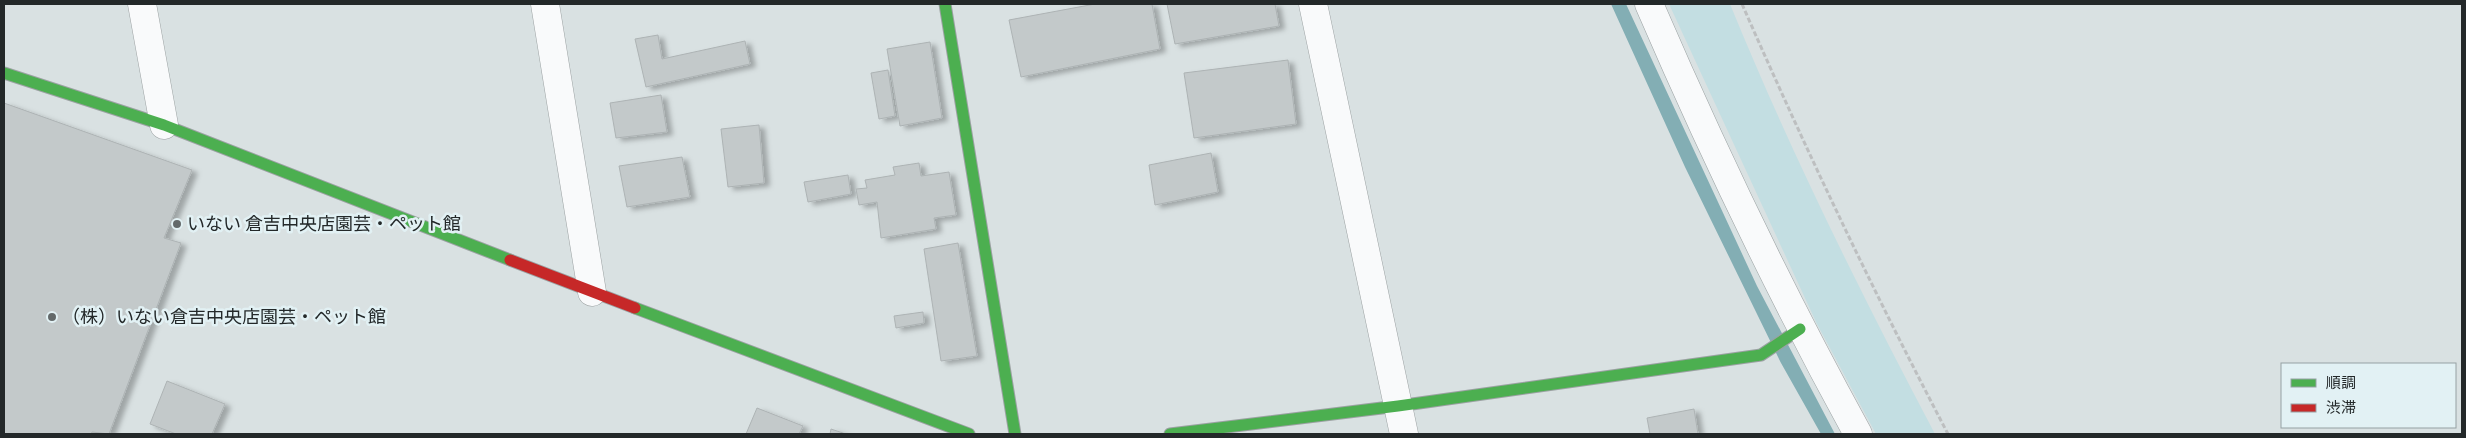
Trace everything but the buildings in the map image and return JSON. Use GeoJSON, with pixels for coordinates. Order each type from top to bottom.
{"type":"FeatureCollection","features":[{"type":"Feature","properties":{"kind":"street"},"geometry":{"type":"LineString","coordinates":[[142,4],[164,125]]}},
{"type":"Feature","properties":{"kind":"street"},"geometry":{"type":"LineString","coordinates":[[545,4],[592,292]]}},
{"type":"Feature","properties":{"kind":"street"},"geometry":{"type":"LineString","coordinates":[[946,4],[1016,434]]}},
{"type":"Feature","properties":{"kind":"street"},"geometry":{"type":"LineString","coordinates":[[1313,4],[1404,434]]}},
{"type":"Feature","properties":{"kind":"street"},"geometry":{"type":"LineString","coordinates":[[1649,4],[1688,94],[1800,328],[1858,434]]}},
{"type":"Feature","properties":{"kind":"street"},"geometry":{"type":"LineString","coordinates":[[4,73],[164,125],[592,292],[969,434]]}},
{"type":"Feature","properties":{"kind":"street"},"geometry":{"type":"LineString","coordinates":[[1170,434],[1398,406],[1761,355],[1800,328]]}},
{"type":"Feature","properties":{"kind":"path"},"geometry":{"type":"LineString","coordinates":[[1742,4],[1799,134],[1901,345],[1948,434]]}},
{"type":"Feature","properties":{"kind":"shaded area"},"geometry":{"type":"Polygon","coordinates":[[[1611,4],[1626,4],[1757,286],[1835,434],[1821,434],[1781,363],[1685,167],[1611,4]]]}},
{"type":"Feature","properties":{"kind":"shaded area"},"geometry":{"type":"Polygon","coordinates":[[[1669,4],[1730,4],[1777,114],[1827,222],[1935,434],[1876,434],[1817,324],[1669,4]]]}},
{"type":"Feature","properties":{"kind":"traffic: fast"},"geometry":{"type":"LineString","coordinates":[[945,4],[1015,434]]}},
{"type":"Feature","properties":{"kind":"traffic: fast"},"geometry":{"type":"LineString","coordinates":[[4,73],[164,125],[510,260]]}},
{"type":"Feature","properties":{"kind":"traffic: fast"},"geometry":{"type":"LineString","coordinates":[[635,308],[969,434]]}},
{"type":"Feature","properties":{"kind":"traffic: fast"},"geometry":{"type":"LineString","coordinates":[[1170,434],[1398,406],[1761,355],[1800,329]]}},
{"type":"Feature","properties":{"kind":"traffic: jam"},"geometry":{"type":"LineString","coordinates":[[510,260],[635,308]]}},
{"type":"Feature","properties":{"kind":"place","name":"いない 倉吉中央店園芸・ペット館"},"geometry":{"type":"Point","coordinates":[177,224]}},
{"type":"Feature","properties":{"kind":"place","name":"（株）いない倉吉中央店園芸・ペット館"},"geometry":{"type":"Point","coordinates":[52,317]}}]}
